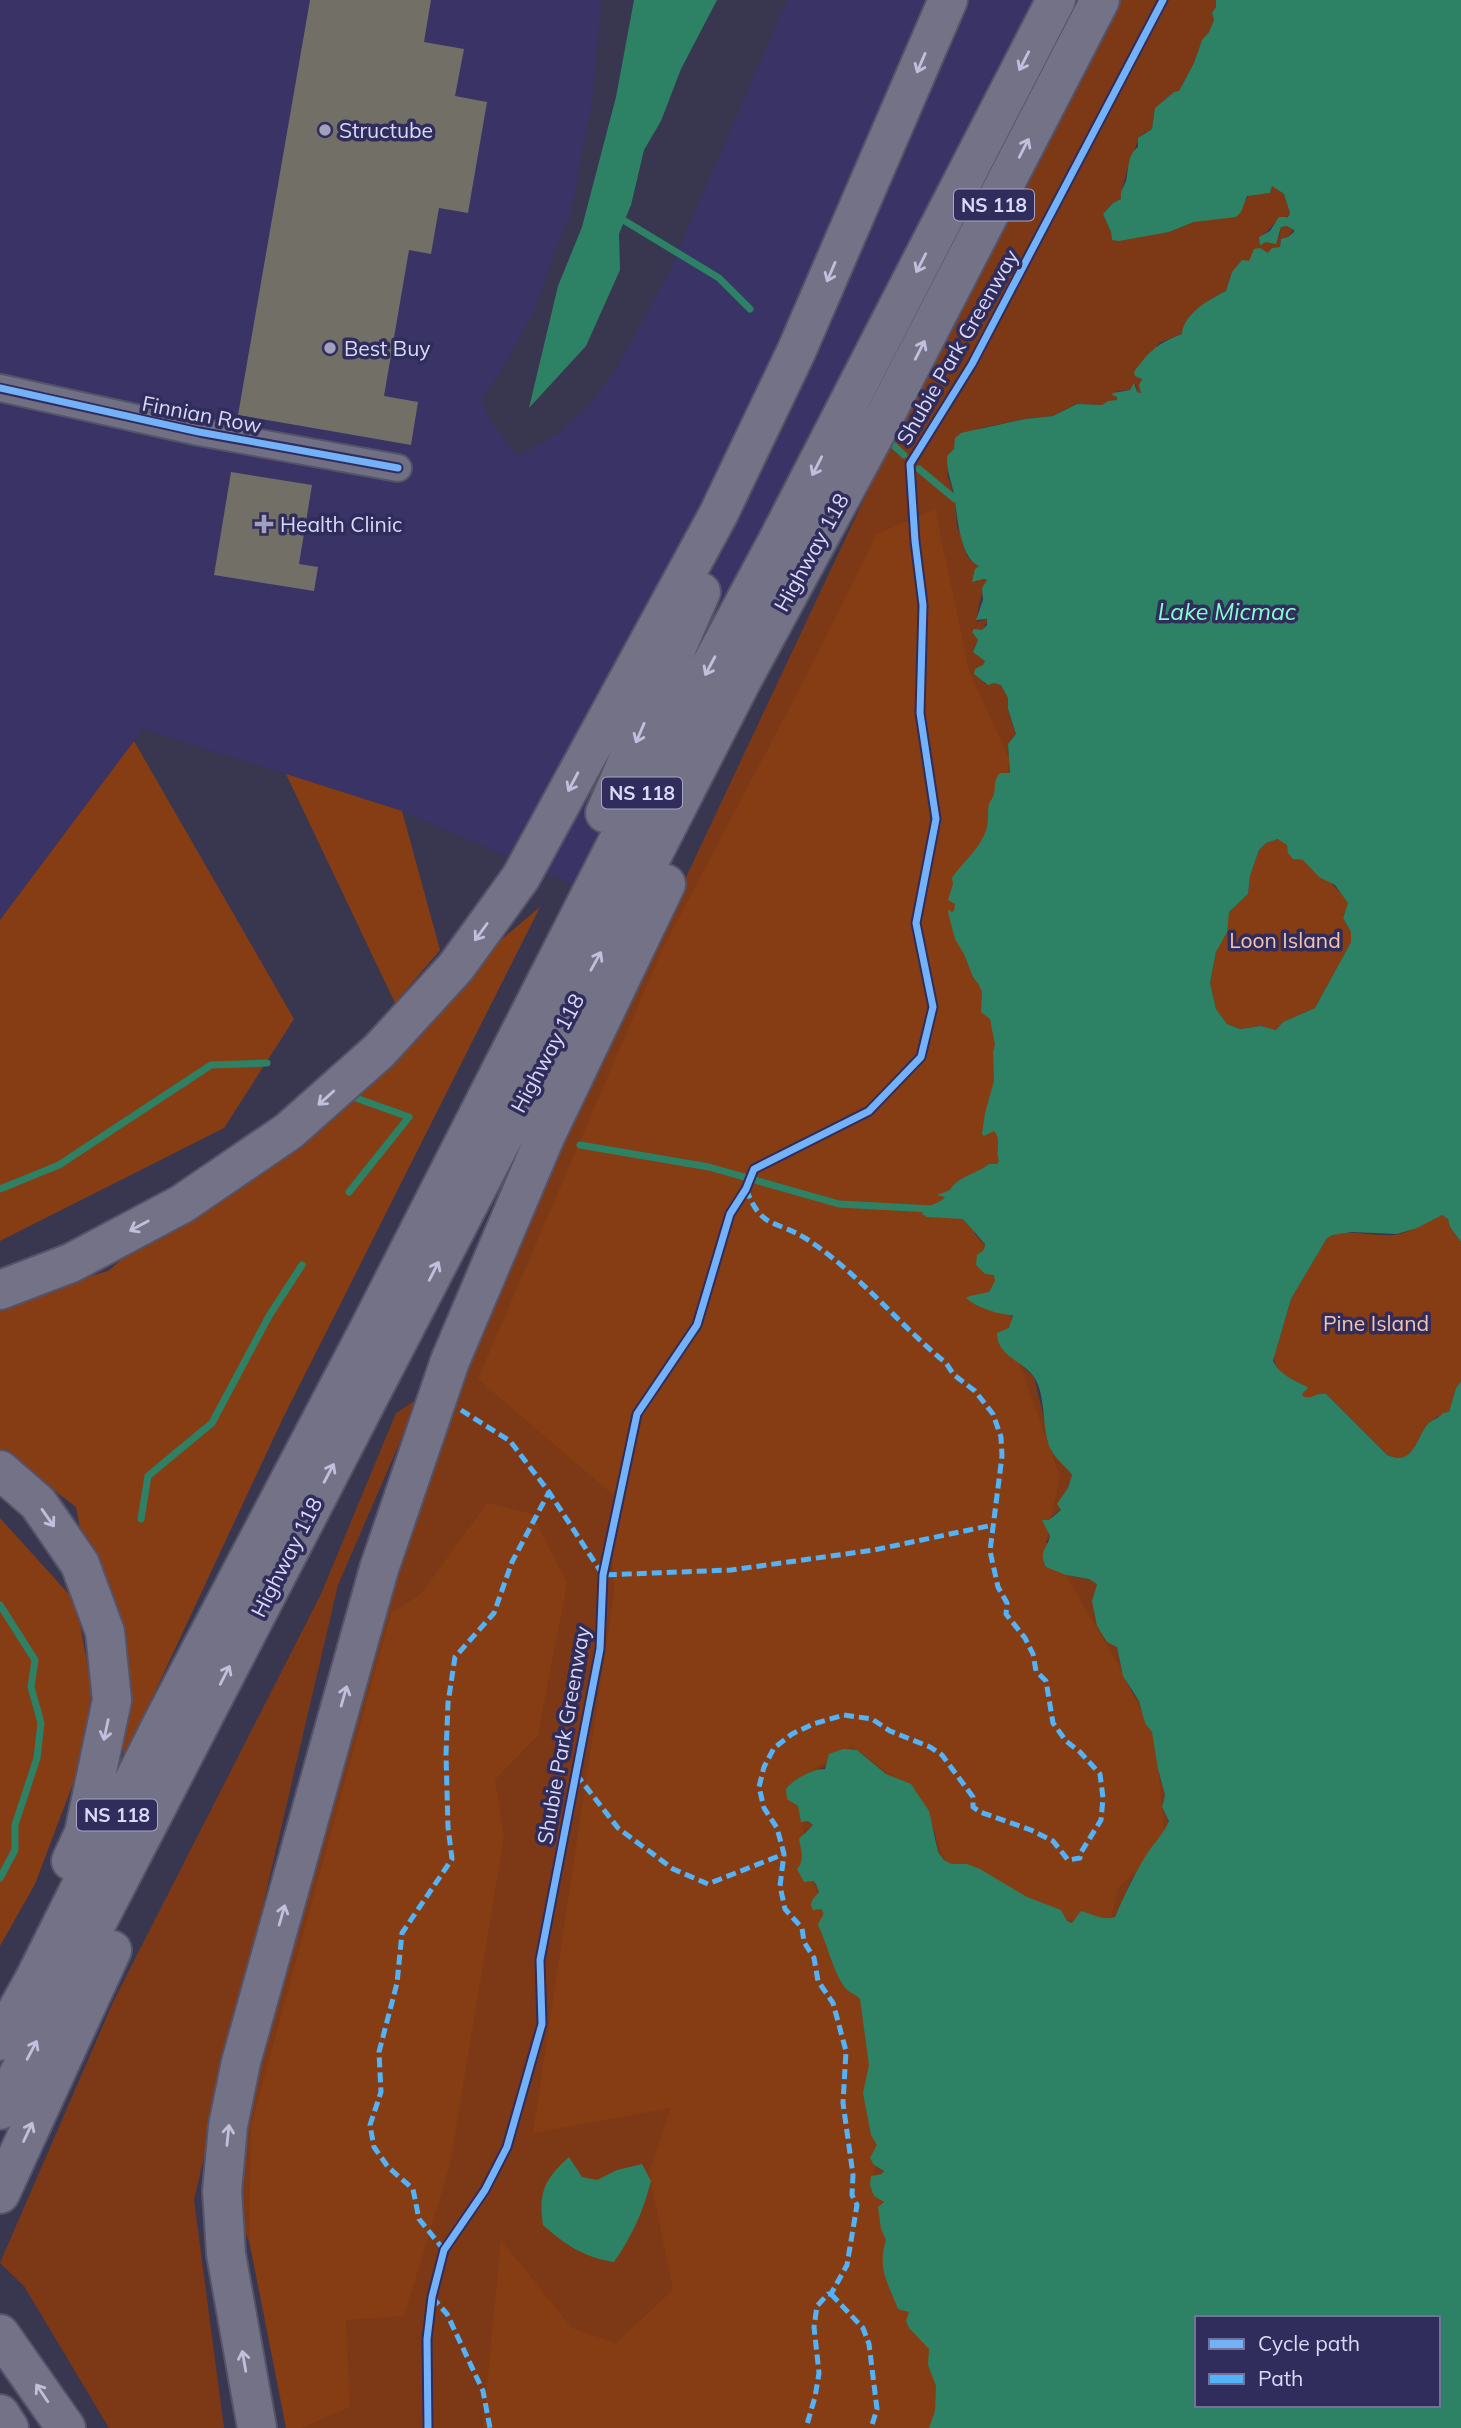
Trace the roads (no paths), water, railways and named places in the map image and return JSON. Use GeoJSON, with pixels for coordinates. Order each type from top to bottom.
{"type":"FeatureCollection","features":[{"type":"Feature","properties":{"kind":"highway"},"geometry":{"type":"LineString","coordinates":[[0,1290],[71,1262],[182,1204],[289,1131],[379,1051],[456,967],[522,877],[718,515],[796,352],[948,0]]}},
{"type":"Feature","properties":{"kind":"highway","name":"Highway 118"},"geometry":{"type":"LineString","coordinates":[[0,2041],[34,1980],[163,1722],[369,1329],[646,786],[777,542],[1056,0]]}},
{"type":"Feature","properties":{"kind":"highway","name":"Highway 118"},"geometry":{"type":"LineString","coordinates":[[0,2110],[564,1020],[616,926],[742,680],[888,410],[1100,0]]}},
{"type":"Feature","properties":{"kind":"highway"},"geometry":{"type":"LineString","coordinates":[[234,1589],[289,1448],[356,1323],[466,1103],[605,813],[733,521],[796,352]]}},
{"type":"Feature","properties":{"kind":"highway"},"geometry":{"type":"LineString","coordinates":[[257,2428],[226,2254],[222,2191],[228,2126],[241,2062],[379,1569],[450,1362],[545,1137],[760,687],[822,565],[888,410]]}},
{"type":"Feature","properties":{"kind":"highway"},"geometry":{"type":"LineString","coordinates":[[0,1470],[38,1503],[80,1564],[104,1632],[112,1700],[83,1833],[0,2014]]}},
{"type":"Feature","properties":{"kind":"highway"},"geometry":{"type":"LineString","coordinates":[[0,2194],[154,1863],[194,1736]]}},
{"type":"Feature","properties":{"kind":"highway"},"geometry":{"type":"LineString","coordinates":[[8,2336],[66,2428]]}},
{"type":"Feature","properties":{"kind":"highway"},"geometry":{"type":"LineString","coordinates":[[0,2414],[9,2428]]}},
{"type":"Feature","properties":{"kind":"street","name":"Finnian Row"},"geometry":{"type":"LineString","coordinates":[[0,388],[199,432],[398,468]]}},
{"type":"Feature","properties":{"kind":"water"},"geometry":{"type":"Polygon","coordinates":[[[634,0],[717,0],[681,69],[661,121],[644,150],[631,205],[619,234],[620,270],[586,346],[529,408],[558,286],[582,227],[616,97],[634,0]]]}},
{"type":"Feature","properties":{"kind":"water","name":"Lake Micmac"},"geometry":{"type":"Polygon","coordinates":[[[1216,0],[1461,0],[1461,1242],[1450,1227],[1448,1219],[1442,1215],[1417,1228],[1397,1234],[1352,1232],[1327,1238],[1291,1299],[1273,1361],[1283,1373],[1308,1388],[1302,1394],[1304,1397],[1326,1394],[1387,1455],[1396,1458],[1408,1455],[1428,1424],[1443,1413],[1449,1412],[1456,1388],[1461,1381],[1461,2428],[929,2428],[935,2411],[936,2386],[928,2365],[929,2349],[909,2328],[906,2321],[909,2312],[898,2309],[883,2267],[886,2240],[881,2229],[878,2207],[884,2202],[874,2196],[870,2185],[871,2176],[884,2171],[874,2165],[870,2158],[877,2145],[871,2135],[863,2093],[869,2065],[860,1999],[841,1982],[818,1925],[823,1911],[813,1910],[811,1905],[819,1892],[816,1884],[813,1881],[804,1882],[797,1869],[802,1858],[799,1839],[813,1825],[808,1821],[801,1822],[798,1806],[787,1799],[786,1789],[804,1775],[825,1769],[829,1754],[843,1749],[857,1750],[886,1774],[911,1784],[929,1811],[938,1852],[944,1860],[951,1864],[967,1864],[980,1869],[1027,1897],[1061,1910],[1067,1921],[1072,1923],[1081,1911],[1102,1918],[1115,1917],[1141,1864],[1169,1821],[1162,1807],[1165,1795],[1152,1732],[1145,1723],[1139,1701],[1123,1676],[1117,1647],[1107,1642],[1097,1626],[1092,1601],[1097,1584],[1089,1579],[1066,1575],[1046,1567],[1044,1561],[1043,1553],[1050,1536],[1042,1520],[1049,1520],[1061,1510],[1057,1504],[1068,1488],[1072,1475],[1053,1454],[1048,1442],[1041,1394],[1034,1377],[1006,1353],[998,1341],[997,1333],[1009,1328],[1013,1315],[989,1310],[966,1298],[989,1292],[995,1281],[994,1275],[985,1274],[976,1265],[977,1255],[984,1250],[985,1244],[963,1219],[927,1217],[922,1214],[945,1197],[937,1195],[950,1190],[963,1178],[999,1161],[996,1134],[994,1131],[984,1136],[982,1134],[994,1081],[995,1045],[990,1019],[981,1012],[982,992],[955,939],[948,912],[949,909],[954,911],[955,904],[948,900],[952,878],[984,835],[996,778],[1000,773],[1010,773],[1008,744],[1016,734],[1008,709],[1008,698],[1001,685],[988,685],[974,674],[975,669],[985,661],[973,652],[978,640],[972,632],[974,629],[982,630],[987,625],[987,619],[976,620],[983,600],[982,588],[987,580],[972,582],[975,569],[979,566],[968,555],[961,537],[947,456],[954,449],[955,438],[961,433],[1025,419],[1053,416],[1077,404],[1102,405],[1117,400],[1113,393],[1130,390],[1134,383],[1137,392],[1141,393],[1139,385],[1142,379],[1135,376],[1134,372],[1150,353],[1182,334],[1192,314],[1226,291],[1232,272],[1242,260],[1249,261],[1254,249],[1260,248],[1268,253],[1272,248],[1280,247],[1281,239],[1294,232],[1287,226],[1281,227],[1276,244],[1266,242],[1260,245],[1259,237],[1270,231],[1279,217],[1288,217],[1290,213],[1284,194],[1272,186],[1270,193],[1247,196],[1241,212],[1236,217],[1194,222],[1169,232],[1112,240],[1103,214],[1121,199],[1130,158],[1138,147],[1138,138],[1152,129],[1155,108],[1179,91],[1194,63],[1202,40],[1209,32],[1214,20],[1212,13],[1216,0]],[[1278,839],[1266,843],[1259,850],[1250,876],[1248,894],[1229,912],[1227,932],[1216,952],[1210,983],[1216,1009],[1227,1024],[1240,1029],[1261,1026],[1276,1030],[1283,1022],[1315,1008],[1351,942],[1351,932],[1343,918],[1348,903],[1335,885],[1319,877],[1303,860],[1293,859],[1288,853],[1287,845],[1278,839]]]}},
{"type":"Feature","properties":{"kind":"water"},"geometry":{"type":"Polygon","coordinates":[[[569,2157],[582,2177],[597,2180],[617,2170],[642,2164],[651,2181],[636,2223],[614,2262],[576,2249],[543,2225],[542,2204],[545,2187],[554,2172],[569,2157]]]}},
{"type":"Feature","properties":{"kind":"waterway"},"geometry":{"type":"LineString","coordinates":[[625,221],[719,278],[750,309]]}},
{"type":"Feature","properties":{"kind":"waterway"},"geometry":{"type":"LineString","coordinates":[[891,443],[904,455]]}},
{"type":"Feature","properties":{"kind":"waterway"},"geometry":{"type":"LineString","coordinates":[[919,469],[955,499]]}},
{"type":"Feature","properties":{"kind":"waterway"},"geometry":{"type":"LineString","coordinates":[[0,1189],[59,1165],[211,1065],[267,1063]]}},
{"type":"Feature","properties":{"kind":"waterway"},"geometry":{"type":"LineString","coordinates":[[349,1192],[409,1117],[353,1097]]}},
{"type":"Feature","properties":{"kind":"waterway"},"geometry":{"type":"LineString","coordinates":[[580,1145],[709,1167],[839,1204],[932,1209]]}},
{"type":"Feature","properties":{"kind":"waterway"},"geometry":{"type":"LineString","coordinates":[[141,1519],[148,1476],[212,1423],[269,1316],[302,1265]]}},
{"type":"Feature","properties":{"kind":"waterway"},"geometry":{"type":"LineString","coordinates":[[0,1605],[35,1660],[31,1687],[41,1723],[37,1758],[15,1825],[15,1850],[0,1878]]}},
{"type":"Feature","properties":{"kind":"place","name":"Structube"},"geometry":{"type":"Point","coordinates":[325,130]}},
{"type":"Feature","properties":{"kind":"place","name":"Best Buy"},"geometry":{"type":"Point","coordinates":[330,348]}},
{"type":"Feature","properties":{"kind":"place","name":"Health Clinic"},"geometry":{"type":"Point","coordinates":[264,524]}},
{"type":"Feature","properties":{"kind":"park label","name":"Loon Island"},"geometry":{"type":"Point","coordinates":[1285,940]}},
{"type":"Feature","properties":{"kind":"park label","name":"Pine Island"},"geometry":{"type":"Point","coordinates":[1376,1323]}}]}
